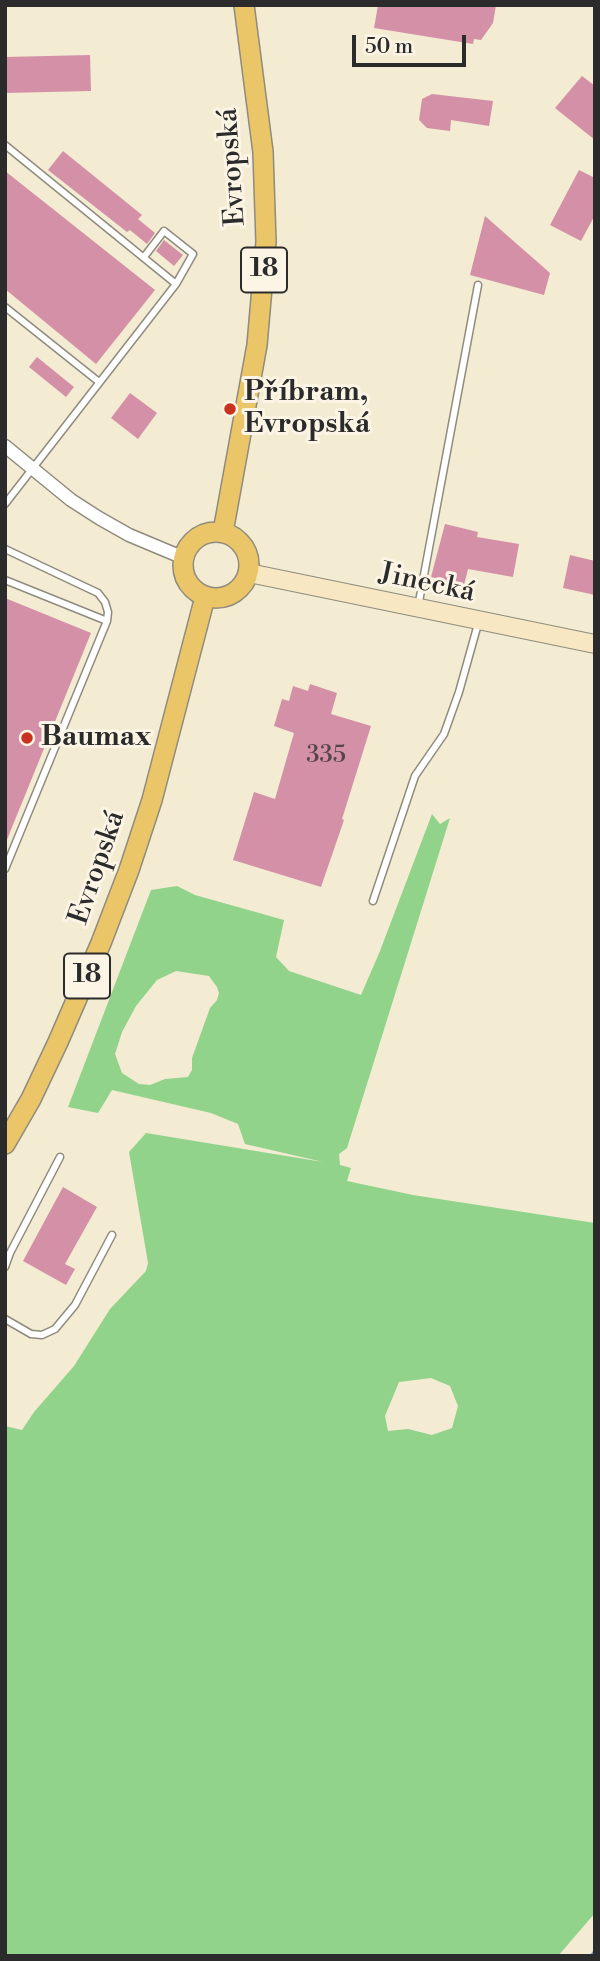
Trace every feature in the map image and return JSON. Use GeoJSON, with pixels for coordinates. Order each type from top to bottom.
{"type":"FeatureCollection","features":[{"type":"Feature","properties":{"kind":"main road","name":"Evropská"},"geometry":{"type":"LineString","coordinates":[[223,532],[257,345],[266,242],[263,152],[244,5]]}},
{"type":"Feature","properties":{"kind":"main road"},"geometry":{"type":"LineString","coordinates":[[223,532],[243,544],[249,558],[249,573],[236,593],[221,599],[205,597],[198,594],[187,582],[184,558],[195,540],[208,533],[223,532]]}},
{"type":"Feature","properties":{"kind":"main road","name":"Jinecká"},"geometry":{"type":"LineString","coordinates":[[249,573],[595,644]]}},
{"type":"Feature","properties":{"kind":"main road","name":"Evropská"},"geometry":{"type":"LineString","coordinates":[[5,1144],[31,1099],[58,1042],[102,943],[129,870],[152,800],[205,597]]}},
{"type":"Feature","properties":{"kind":"street"},"geometry":{"type":"LineString","coordinates":[[5,446],[99,518],[130,535],[184,558]]}},
{"type":"Feature","properties":{"kind":"lane"},"geometry":{"type":"LineString","coordinates":[[5,145],[176,284]]}},
{"type":"Feature","properties":{"kind":"lane"},"geometry":{"type":"LineString","coordinates":[[5,504],[176,284],[193,254],[164,231],[144,257]]}},
{"type":"Feature","properties":{"kind":"lane"},"geometry":{"type":"LineString","coordinates":[[418,609],[478,285]]}},
{"type":"Feature","properties":{"kind":"lane"},"geometry":{"type":"LineString","coordinates":[[5,307],[99,382]]}},
{"type":"Feature","properties":{"kind":"lane"},"geometry":{"type":"LineString","coordinates":[[5,549],[98,593],[107,607],[107,621],[5,869]]}},
{"type":"Feature","properties":{"kind":"lane"},"geometry":{"type":"LineString","coordinates":[[5,580],[107,621]]}},
{"type":"Feature","properties":{"kind":"lane"},"geometry":{"type":"LineString","coordinates":[[373,901],[415,776],[444,734],[479,622]]}},
{"type":"Feature","properties":{"kind":"lane"},"geometry":{"type":"LineString","coordinates":[[5,1267],[60,1157]]}},
{"type":"Feature","properties":{"kind":"lane"},"geometry":{"type":"LineString","coordinates":[[5,1319],[31,1334],[42,1335],[54,1329],[75,1306],[112,1236]]}},
{"type":"Feature","properties":{"kind":"green space"},"geometry":{"type":"Polygon","coordinates":[[[432,814],[440,824],[450,818],[347,1148],[339,1154],[340,1165],[351,1168],[347,1181],[413,1195],[595,1223],[595,1913],[558,1956],[5,1956],[5,1426],[22,1430],[74,1366],[110,1309],[146,1271],[148,1263],[129,1152],[146,1133],[323,1162],[245,1144],[238,1124],[211,1113],[112,1090],[98,1113],[68,1107],[151,890],[177,886],[195,895],[284,920],[276,957],[289,971],[361,995],[432,814]],[[176,971],[157,980],[136,1006],[122,1032],[115,1054],[122,1073],[139,1084],[150,1085],[165,1079],[188,1077],[210,1008],[217,1000],[217,987],[209,976],[176,971]],[[431,1378],[399,1382],[385,1416],[388,1431],[408,1429],[432,1435],[452,1428],[458,1406],[450,1386],[431,1378]]]}},
{"type":"Feature","properties":{"kind":"building"},"geometry":{"type":"Polygon","coordinates":[[[378,5],[496,5],[493,23],[481,40],[474,39],[473,44],[374,28],[378,5]]]}},
{"type":"Feature","properties":{"kind":"building"},"geometry":{"type":"Polygon","coordinates":[[[90,55],[91,91],[5,93],[5,57],[90,55]]]}},
{"type":"Feature","properties":{"kind":"building"},"geometry":{"type":"Polygon","coordinates":[[[582,76],[595,86],[595,140],[555,108],[582,76]]]}},
{"type":"Feature","properties":{"kind":"building"},"geometry":{"type":"Polygon","coordinates":[[[432,94],[493,101],[489,126],[451,120],[450,131],[427,128],[419,120],[422,99],[432,94]]]}},
{"type":"Feature","properties":{"kind":"building"},"geometry":{"type":"Polygon","coordinates":[[[63,151],[142,215],[138,219],[155,233],[147,244],[130,230],[127,232],[48,170],[63,151]]]}},
{"type":"Feature","properties":{"kind":"building"},"geometry":{"type":"Polygon","coordinates":[[[579,170],[595,178],[595,215],[581,241],[550,225],[579,170]]]}},
{"type":"Feature","properties":{"kind":"building"},"geometry":{"type":"Polygon","coordinates":[[[5,171],[155,290],[96,364],[5,289],[5,171]]]}},
{"type":"Feature","properties":{"kind":"building"},"geometry":{"type":"Polygon","coordinates":[[[485,216],[550,273],[544,295],[470,275],[485,216]]]}},
{"type":"Feature","properties":{"kind":"building"},"geometry":{"type":"Polygon","coordinates":[[[164,240],[183,255],[174,266],[156,251],[164,240]]]}},
{"type":"Feature","properties":{"kind":"building"},"geometry":{"type":"Polygon","coordinates":[[[37,357],[74,387],[66,397],[29,367],[37,357]]]}},
{"type":"Feature","properties":{"kind":"building"},"geometry":{"type":"Polygon","coordinates":[[[130,393],[157,413],[138,439],[111,418],[130,393]]]}},
{"type":"Feature","properties":{"kind":"building"},"geometry":{"type":"Polygon","coordinates":[[[445,524],[478,532],[477,537],[519,544],[513,577],[468,569],[464,585],[431,577],[445,524]]]}},
{"type":"Feature","properties":{"kind":"building"},"geometry":{"type":"Polygon","coordinates":[[[570,555],[595,561],[595,595],[563,588],[570,555]]]}},
{"type":"Feature","properties":{"kind":"building","name":"Baumax"},"geometry":{"type":"Polygon","coordinates":[[[5,598],[91,633],[6,842],[5,842],[5,598]]]}},
{"type":"Feature","properties":{"kind":"building"},"geometry":{"type":"Polygon","coordinates":[[[310,684],[337,693],[331,714],[371,726],[321,887],[233,860],[254,792],[275,799],[294,733],[274,726],[282,699],[289,701],[293,686],[308,691],[310,684]]]}},
{"type":"Feature","properties":{"kind":"building"},"geometry":{"type":"Polygon","coordinates":[[[63,1187],[97,1207],[65,1264],[75,1269],[66,1285],[23,1261],[63,1187]]]}},
{"type":"Feature","properties":{"kind":"waterway"},"geometry":{"type":"LineString","coordinates":[[592,1956],[595,1952]]}},
{"type":"Feature","properties":{"kind":"place","name":"Příbram, Evropská"},"geometry":{"type":"Point","coordinates":[230,409]}},
{"type":"Feature","properties":{"kind":"place","name":"Baumax"},"geometry":{"type":"Point","coordinates":[27,738]}}]}
